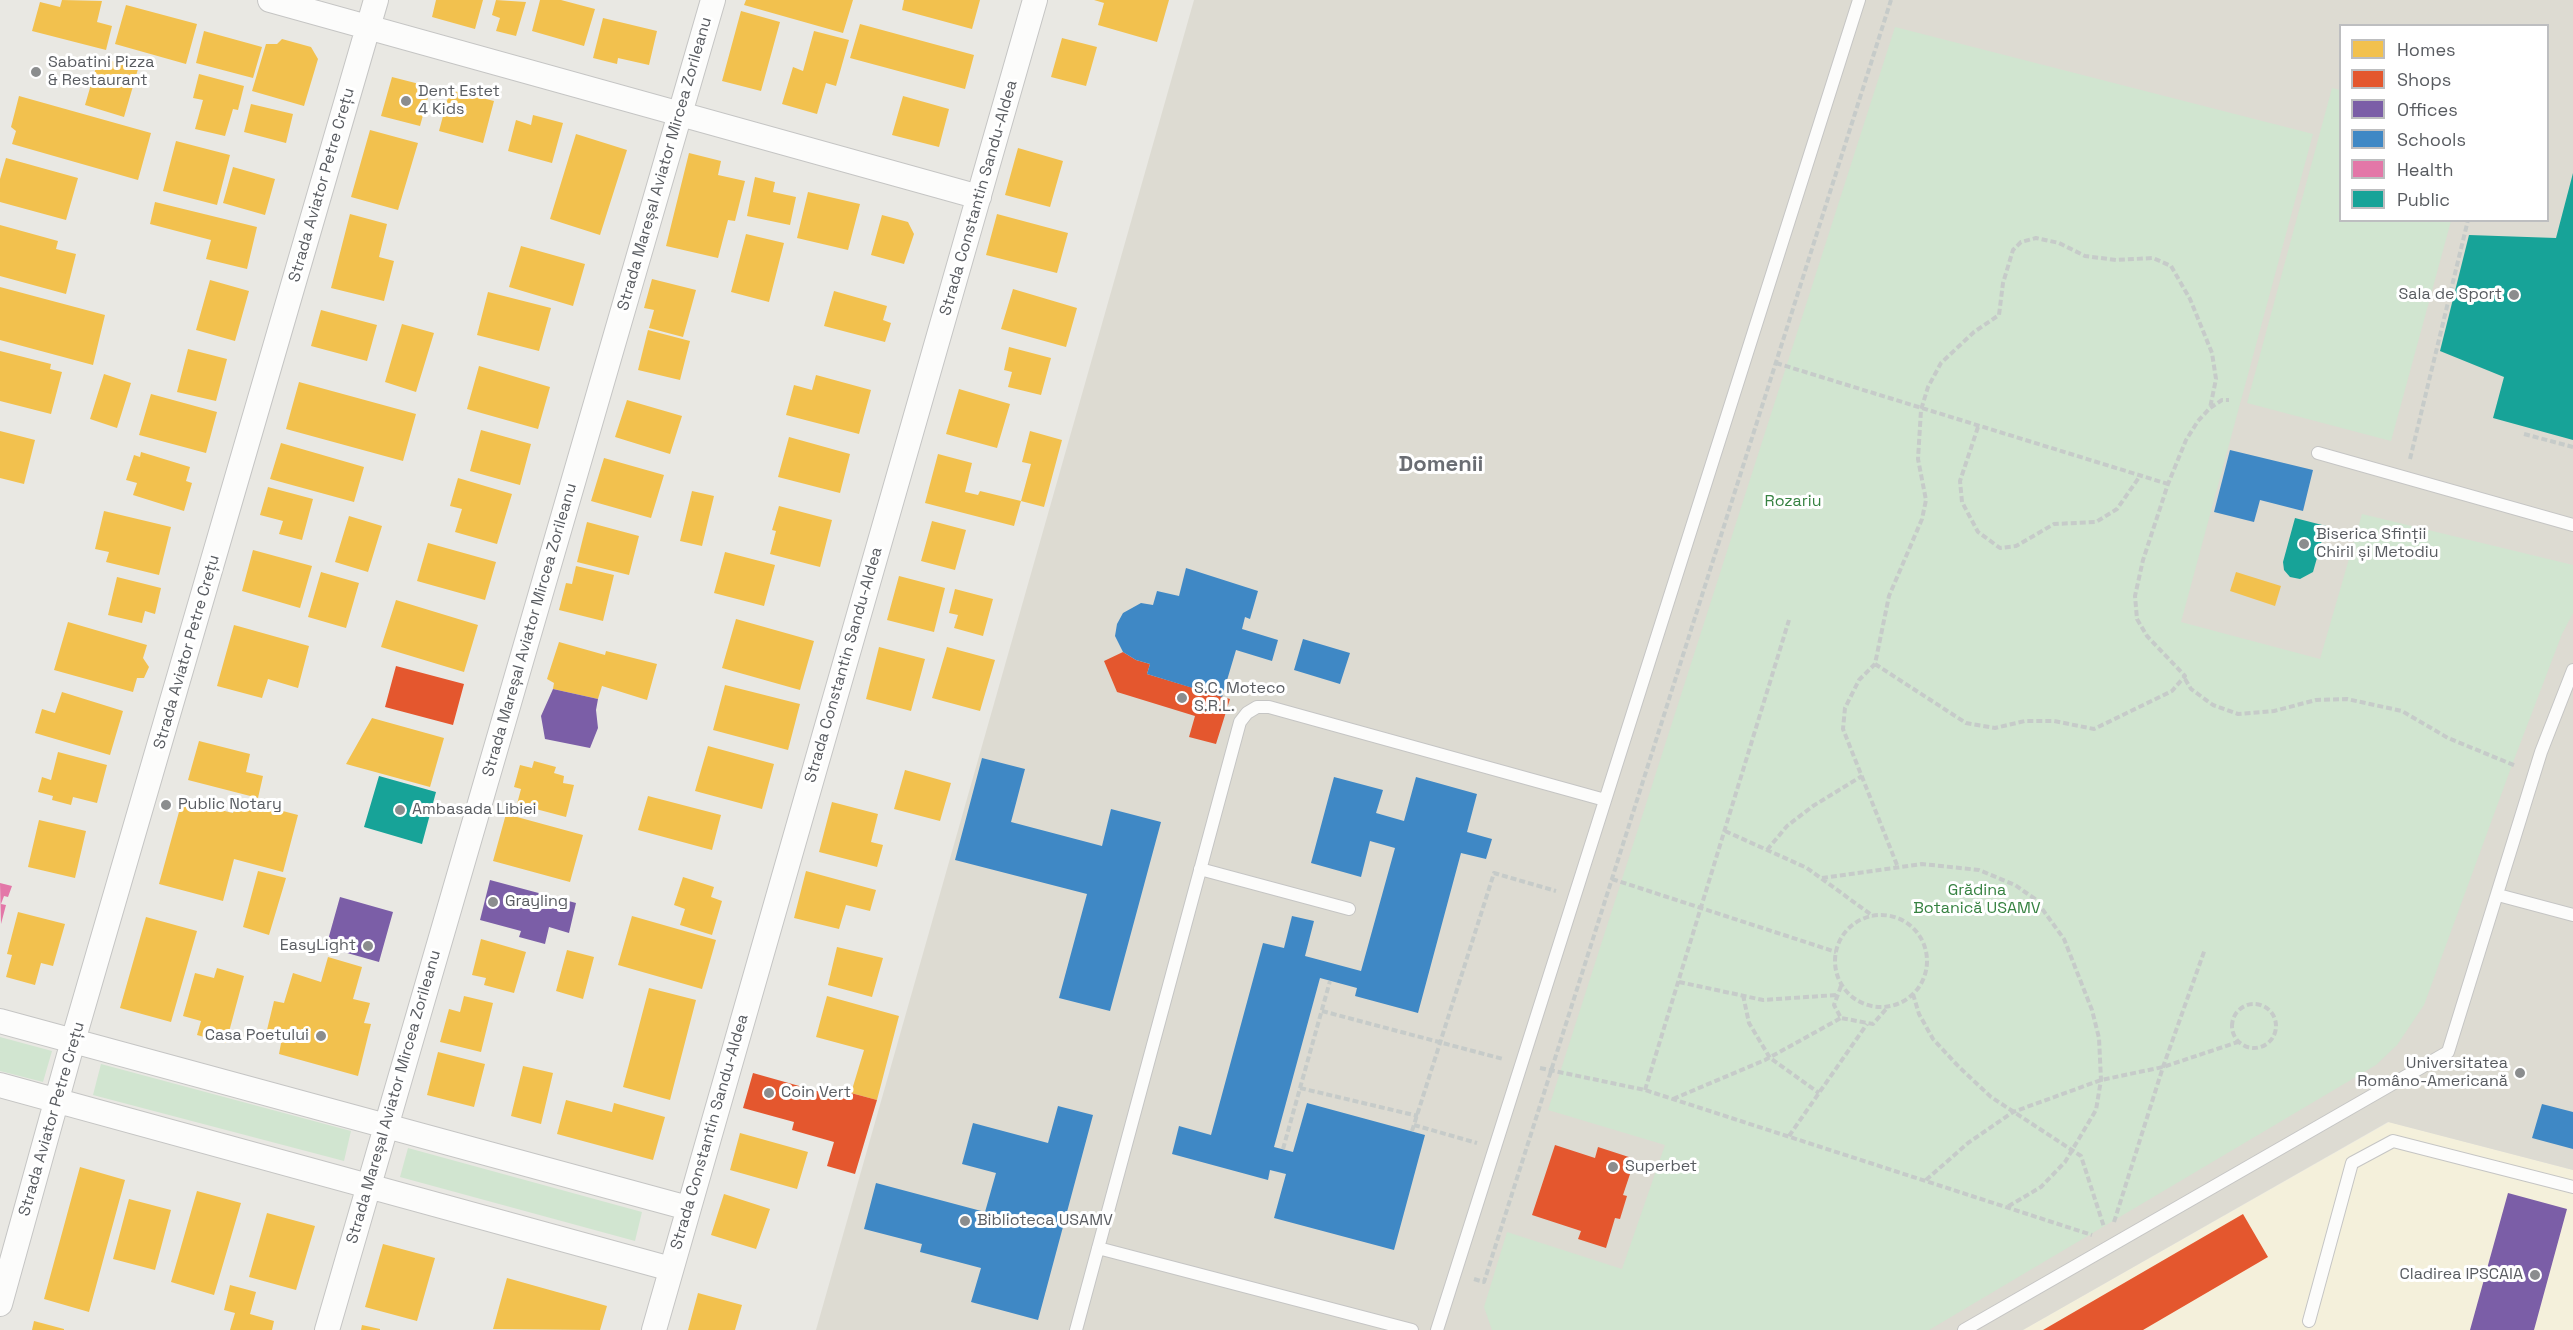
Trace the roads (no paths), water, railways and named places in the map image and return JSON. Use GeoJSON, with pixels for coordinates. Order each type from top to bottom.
{"type":"FeatureCollection","features":[{"type":"Feature","properties":{"kind":"street"},"geometry":{"type":"LineString","coordinates":[[270,0],[979,197]]}},
{"type":"Feature","properties":{"kind":"street","name":"Strada Aviator Petre Crețu"},"geometry":{"type":"LineString","coordinates":[[0,1304],[376,0]]}},
{"type":"Feature","properties":{"kind":"street","name":"Strada Mareșal Aviator Mircea Zorileanu"},"geometry":{"type":"LineString","coordinates":[[327,1330],[713,0]]}},
{"type":"Feature","properties":{"kind":"street","name":"Strada Constantin Sandu-Aldea"},"geometry":{"type":"LineString","coordinates":[[654,1330],[1035,0]]}},
{"type":"Feature","properties":{"kind":"street"},"geometry":{"type":"LineString","coordinates":[[0,1021],[688,1208]]}},
{"type":"Feature","properties":{"kind":"street"},"geometry":{"type":"LineString","coordinates":[[0,1085],[671,1269]]}},
{"type":"Feature","properties":{"kind":"lane"},"geometry":{"type":"LineString","coordinates":[[1437,1330],[1859,0]]}},
{"type":"Feature","properties":{"kind":"lane"},"geometry":{"type":"LineString","coordinates":[[2318,453],[2573,525]]}},
{"type":"Feature","properties":{"kind":"lane"},"geometry":{"type":"LineString","coordinates":[[1964,1330],[2448,1052],[2499,895],[2535,773],[2573,670]]}},
{"type":"Feature","properties":{"kind":"lane"},"geometry":{"type":"LineString","coordinates":[[1076,1330],[1240,722],[1247,713],[1257,707],[1269,707],[1605,800]]}},
{"type":"Feature","properties":{"kind":"lane"},"geometry":{"type":"LineString","coordinates":[[1200,869],[1349,909]]}},
{"type":"Feature","properties":{"kind":"lane"},"geometry":{"type":"LineString","coordinates":[[2499,895],[2573,915]]}},
{"type":"Feature","properties":{"kind":"lane"},"geometry":{"type":"LineString","coordinates":[[2309,1321],[2352,1163],[2393,1141],[2573,1187]]}},
{"type":"Feature","properties":{"kind":"lane"},"geometry":{"type":"LineString","coordinates":[[1098,1248],[1412,1330]]}},
{"type":"Feature","properties":{"kind":"place","name":"Sabatini Pizza & Restaurant"},"geometry":{"type":"Point","coordinates":[36,72]}},
{"type":"Feature","properties":{"kind":"place","name":"Dent Estet 4 Kids"},"geometry":{"type":"Point","coordinates":[406,101]}},
{"type":"Feature","properties":{"kind":"place","name":"Sala de Sport"},"geometry":{"type":"Point","coordinates":[2514,295]}},
{"type":"Feature","properties":{"kind":"place","name":"Biserica Sfinții Chiril și Metodiu"},"geometry":{"type":"Point","coordinates":[2304,544]}},
{"type":"Feature","properties":{"kind":"place","name":"S.C. Moteco S.R.L."},"geometry":{"type":"Point","coordinates":[1182,698]}},
{"type":"Feature","properties":{"kind":"place","name":"Public Notary"},"geometry":{"type":"Point","coordinates":[166,805]}},
{"type":"Feature","properties":{"kind":"place","name":"Ambasada Libiei"},"geometry":{"type":"Point","coordinates":[400,810]}},
{"type":"Feature","properties":{"kind":"place","name":"Grayling"},"geometry":{"type":"Point","coordinates":[493,902]}},
{"type":"Feature","properties":{"kind":"place","name":"EasyLight"},"geometry":{"type":"Point","coordinates":[368,946]}},
{"type":"Feature","properties":{"kind":"place","name":"Casa Poetului"},"geometry":{"type":"Point","coordinates":[321,1036]}},
{"type":"Feature","properties":{"kind":"place","name":"Universitatea Româno-Americană"},"geometry":{"type":"Point","coordinates":[2520,1073]}},
{"type":"Feature","properties":{"kind":"place","name":"Coin Vert"},"geometry":{"type":"Point","coordinates":[769,1093]}},
{"type":"Feature","properties":{"kind":"place","name":"Superbet"},"geometry":{"type":"Point","coordinates":[1613,1167]}},
{"type":"Feature","properties":{"kind":"place","name":"Biblioteca USAMV"},"geometry":{"type":"Point","coordinates":[965,1221]}},
{"type":"Feature","properties":{"kind":"place","name":"Cladirea IPSCAIA"},"geometry":{"type":"Point","coordinates":[2535,1275]}},
{"type":"Feature","properties":{"kind":"district","name":"Domenii"},"geometry":{"type":"Point","coordinates":[1441,465]}},
{"type":"Feature","properties":{"kind":"park label","name":"Rozariu"},"geometry":{"type":"Point","coordinates":[1793,502]}},
{"type":"Feature","properties":{"kind":"park label","name":"Grădina Botanică USAMV"},"geometry":{"type":"Point","coordinates":[1977,900]}}]}
